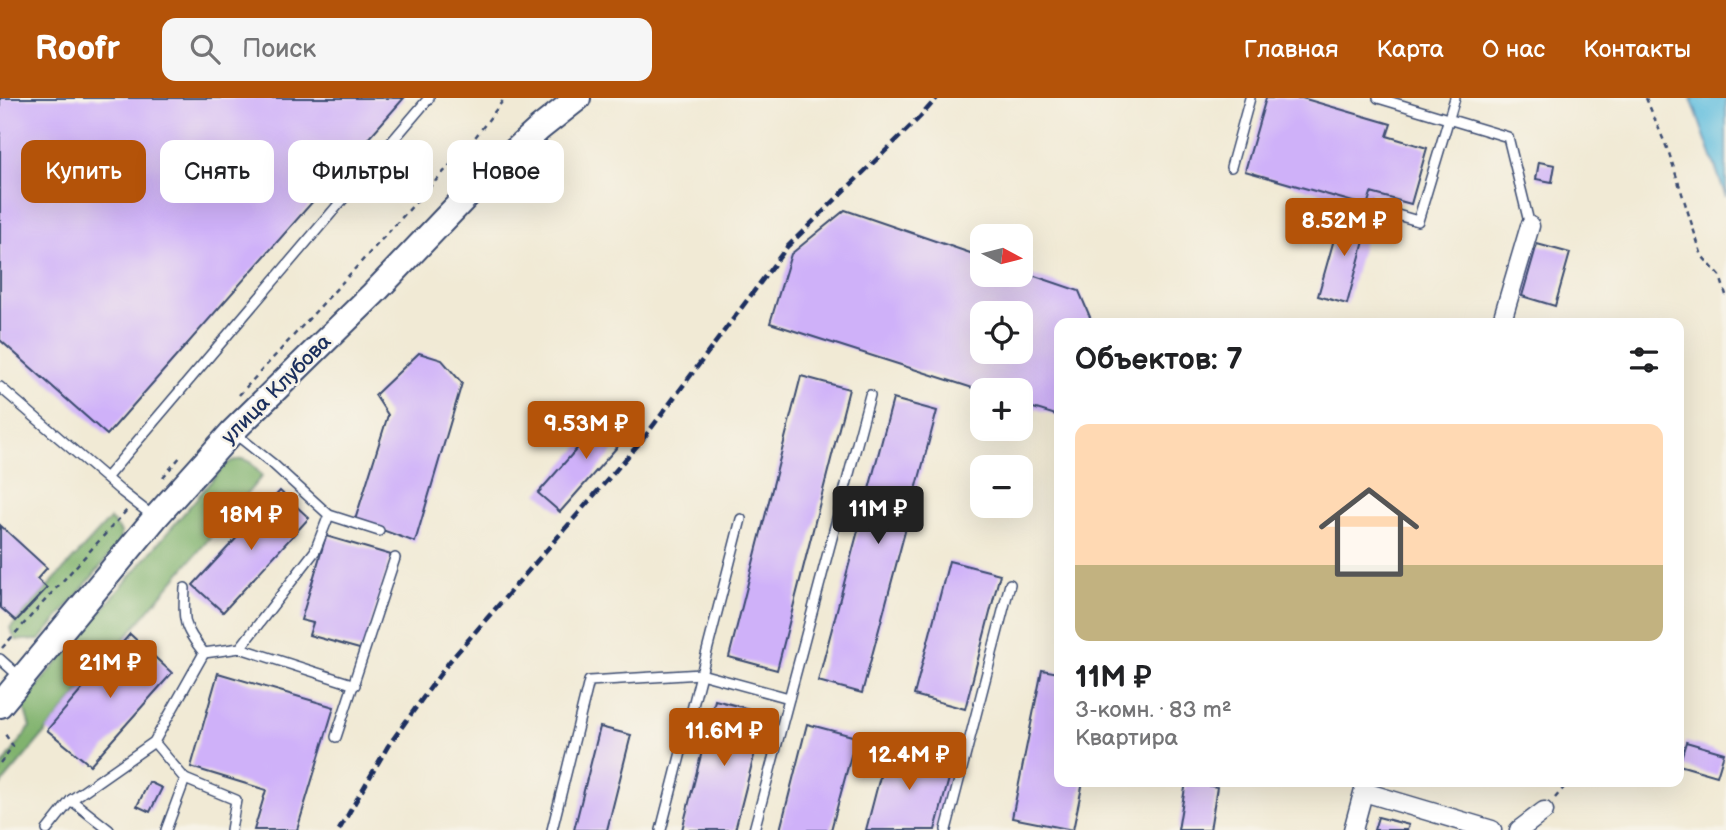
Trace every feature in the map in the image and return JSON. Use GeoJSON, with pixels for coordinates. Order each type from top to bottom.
{"type":"FeatureCollection","features":[{"type":"Feature","properties":{"kind":"main road","name":"улица Клубова"},"geometry":{"type":"LineString","coordinates":[[0,705],[155,518],[232,432],[373,294],[479,183],[578,98]]}},
{"type":"Feature","properties":{"kind":"street"},"geometry":{"type":"LineString","coordinates":[[1503,318],[1530,226]]}},
{"type":"Feature","properties":{"kind":"street"},"geometry":{"type":"LineString","coordinates":[[1353,830],[1365,787],[1492,830]]}},
{"type":"Feature","properties":{"kind":"street"},"geometry":{"type":"LineString","coordinates":[[1519,830],[1544,811]]}},
{"type":"Feature","properties":{"kind":"lane"},"geometry":{"type":"LineString","coordinates":[[106,478],[429,98]]}},
{"type":"Feature","properties":{"kind":"lane"},"geometry":{"type":"LineString","coordinates":[[1231,167],[1250,98]]}},
{"type":"Feature","properties":{"kind":"lane"},"geometry":{"type":"LineString","coordinates":[[1378,98],[1508,137],[1530,226]]}},
{"type":"Feature","properties":{"kind":"lane"},"geometry":{"type":"LineString","coordinates":[[1373,208],[1418,221],[1455,98]]}},
{"type":"Feature","properties":{"kind":"lane"},"geometry":{"type":"LineString","coordinates":[[0,387],[155,518]]}},
{"type":"Feature","properties":{"kind":"lane"},"geometry":{"type":"LineString","coordinates":[[754,830],[870,395]]}},
{"type":"Feature","properties":{"kind":"lane"},"geometry":{"type":"LineString","coordinates":[[232,432],[329,514],[379,531]]}},
{"type":"Feature","properties":{"kind":"lane"},"geometry":{"type":"LineString","coordinates":[[240,648],[315,551],[329,514]]}},
{"type":"Feature","properties":{"kind":"lane"},"geometry":{"type":"LineString","coordinates":[[661,830],[741,519]]}},
{"type":"Feature","properties":{"kind":"lane"},"geometry":{"type":"LineString","coordinates":[[336,737],[395,558]]}},
{"type":"Feature","properties":{"kind":"lane"},"geometry":{"type":"LineString","coordinates":[[946,830],[1010,584]]}},
{"type":"Feature","properties":{"kind":"lane"},"geometry":{"type":"LineString","coordinates":[[185,588],[183,613],[187,632],[204,653]]}},
{"type":"Feature","properties":{"kind":"lane"},"geometry":{"type":"LineString","coordinates":[[204,653],[240,648],[355,685]]}},
{"type":"Feature","properties":{"kind":"lane"},"geometry":{"type":"LineString","coordinates":[[47,830],[71,800],[154,741],[204,653]]}},
{"type":"Feature","properties":{"kind":"lane"},"geometry":{"type":"LineString","coordinates":[[0,659],[22,678]]}},
{"type":"Feature","properties":{"kind":"lane"},"geometry":{"type":"LineString","coordinates":[[552,830],[589,681],[701,674],[789,698]]}},
{"type":"Feature","properties":{"kind":"lane"},"geometry":{"type":"LineString","coordinates":[[154,741],[185,779],[236,800],[231,830]]}},
{"type":"Feature","properties":{"kind":"lane"},"geometry":{"type":"LineString","coordinates":[[166,830],[185,779]]}},
{"type":"Feature","properties":{"kind":"lane"},"geometry":{"type":"LineString","coordinates":[[71,800],[109,830]]}},
{"type":"Feature","properties":{"kind":"path"},"geometry":{"type":"LineString","coordinates":[[236,398],[473,140],[505,98]]}},
{"type":"Feature","properties":{"kind":"path"},"geometry":{"type":"LineString","coordinates":[[1646,98],[1669,152],[1702,256],[1720,276],[1726,295]]}},
{"type":"Feature","properties":{"kind":"path"},"geometry":{"type":"LineString","coordinates":[[163,478],[185,453]]}},
{"type":"Feature","properties":{"kind":"path"},"geometry":{"type":"LineString","coordinates":[[0,650],[134,502]]}},
{"type":"Feature","properties":{"kind":"path"},"geometry":{"type":"LineString","coordinates":[[0,763],[13,746],[5,734]]}},
{"type":"Feature","properties":{"kind":"path"},"geometry":{"type":"LineString","coordinates":[[1544,811],[1564,787]]}},
{"type":"Feature","properties":{"kind":"green space"},"geometry":{"type":"Polygon","coordinates":[[[243,459],[250,462],[262,476],[0,786],[0,769],[30,727],[24,707],[28,697],[224,466],[243,459]]]}},
{"type":"Feature","properties":{"kind":"green space"},"geometry":{"type":"Polygon","coordinates":[[[110,519],[121,532],[120,543],[40,640],[16,640],[10,628],[110,519]]]}},
{"type":"Feature","properties":{"kind":"water"},"geometry":{"type":"Polygon","coordinates":[[[1691,98],[1726,98],[1726,197],[1691,98]]]}},
{"type":"Feature","properties":{"kind":"building"},"geometry":{"type":"Polygon","coordinates":[[[0,98],[404,98],[367,140],[288,140],[288,203],[311,203],[107,435],[0,340],[0,98]]]}},
{"type":"Feature","properties":{"kind":"building"},"geometry":{"type":"Polygon","coordinates":[[[1266,98],[1302,98],[1391,124],[1387,136],[1427,148],[1411,204],[1371,193],[1367,206],[1245,171],[1266,98]]]}},
{"type":"Feature","properties":{"kind":"building"},"geometry":{"type":"Polygon","coordinates":[[[1539,162],[1555,165],[1552,182],[1536,179],[1539,162]]]}},
{"type":"Feature","properties":{"kind":"building"},"geometry":{"type":"Polygon","coordinates":[[[845,210],[970,253],[970,287],[1033,287],[1033,275],[1079,291],[1090,318],[1054,318],[1054,414],[1033,408],[1033,378],[970,378],[970,387],[770,323],[791,254],[845,210]]]}},
{"type":"Feature","properties":{"kind":"building"},"geometry":{"type":"Polygon","coordinates":[[[1342,211],[1370,219],[1347,304],[1318,296],[1342,211]]]}},
{"type":"Feature","properties":{"kind":"building"},"geometry":{"type":"Polygon","coordinates":[[[1537,244],[1570,253],[1555,306],[1522,296],[1537,244]]]}},
{"type":"Feature","properties":{"kind":"building"},"geometry":{"type":"Polygon","coordinates":[[[419,353],[442,360],[462,383],[415,542],[355,520],[388,415],[375,395],[419,353]]]}},
{"type":"Feature","properties":{"kind":"building"},"geometry":{"type":"Polygon","coordinates":[[[801,376],[849,389],[777,670],[729,657],[801,376]]]}},
{"type":"Feature","properties":{"kind":"building"},"geometry":{"type":"Polygon","coordinates":[[[893,399],[937,411],[862,693],[818,681],[893,399]]]}},
{"type":"Feature","properties":{"kind":"building"},"geometry":{"type":"Polygon","coordinates":[[[611,410],[633,429],[560,512],[538,493],[611,410]]]}},
{"type":"Feature","properties":{"kind":"building"},"geometry":{"type":"Polygon","coordinates":[[[280,491],[309,518],[223,612],[193,585],[280,491]]]}},
{"type":"Feature","properties":{"kind":"building"},"geometry":{"type":"Polygon","coordinates":[[[0,525],[47,568],[37,579],[47,588],[16,621],[0,607],[0,525]]]}},
{"type":"Feature","properties":{"kind":"building"},"geometry":{"type":"Polygon","coordinates":[[[326,536],[391,555],[363,650],[309,635],[313,623],[301,620],[326,536]]]}},
{"type":"Feature","properties":{"kind":"building"},"geometry":{"type":"Polygon","coordinates":[[[949,561],[1000,574],[965,709],[914,695],[949,561]]]}},
{"type":"Feature","properties":{"kind":"building"},"geometry":{"type":"Polygon","coordinates":[[[130,634],[172,673],[90,765],[47,730],[130,634]]]}},
{"type":"Feature","properties":{"kind":"building"},"geometry":{"type":"Polygon","coordinates":[[[1042,670],[1054,672],[1054,787],[1082,787],[1073,830],[1012,818],[1042,670]]]}},
{"type":"Feature","properties":{"kind":"building"},"geometry":{"type":"Polygon","coordinates":[[[218,673],[334,707],[297,830],[254,830],[266,790],[191,767],[218,673]]]}},
{"type":"Feature","properties":{"kind":"building"},"geometry":{"type":"Polygon","coordinates":[[[715,700],[765,713],[735,830],[682,830],[715,700]]]}},
{"type":"Feature","properties":{"kind":"building"},"geometry":{"type":"Polygon","coordinates":[[[807,724],[856,737],[831,830],[780,830],[807,724]]]}},
{"type":"Feature","properties":{"kind":"building"},"geometry":{"type":"Polygon","coordinates":[[[600,727],[631,735],[607,830],[574,830],[600,727]]]}},
{"type":"Feature","properties":{"kind":"building"},"geometry":{"type":"Polygon","coordinates":[[[1686,742],[1724,753],[1717,776],[1684,766],[1686,742]]]}},
{"type":"Feature","properties":{"kind":"building"},"geometry":{"type":"Polygon","coordinates":[[[888,746],[953,764],[935,830],[866,830],[888,746]]]}},
{"type":"Feature","properties":{"kind":"building"},"geometry":{"type":"Polygon","coordinates":[[[149,782],[162,788],[150,812],[137,806],[149,782]]]}},
{"type":"Feature","properties":{"kind":"building"},"geometry":{"type":"Polygon","coordinates":[[[1185,787],[1217,787],[1210,830],[1178,830],[1185,787]]]}},
{"type":"Feature","properties":{"kind":"building"},"geometry":{"type":"Polygon","coordinates":[[[1378,817],[1409,825],[1407,830],[1374,830],[1378,817]]]}},
{"type":"Feature","properties":{"kind":"railway"},"geometry":{"type":"LineString","coordinates":[[339,830],[388,746],[449,662],[643,439],[787,247],[937,98]]}}]}
